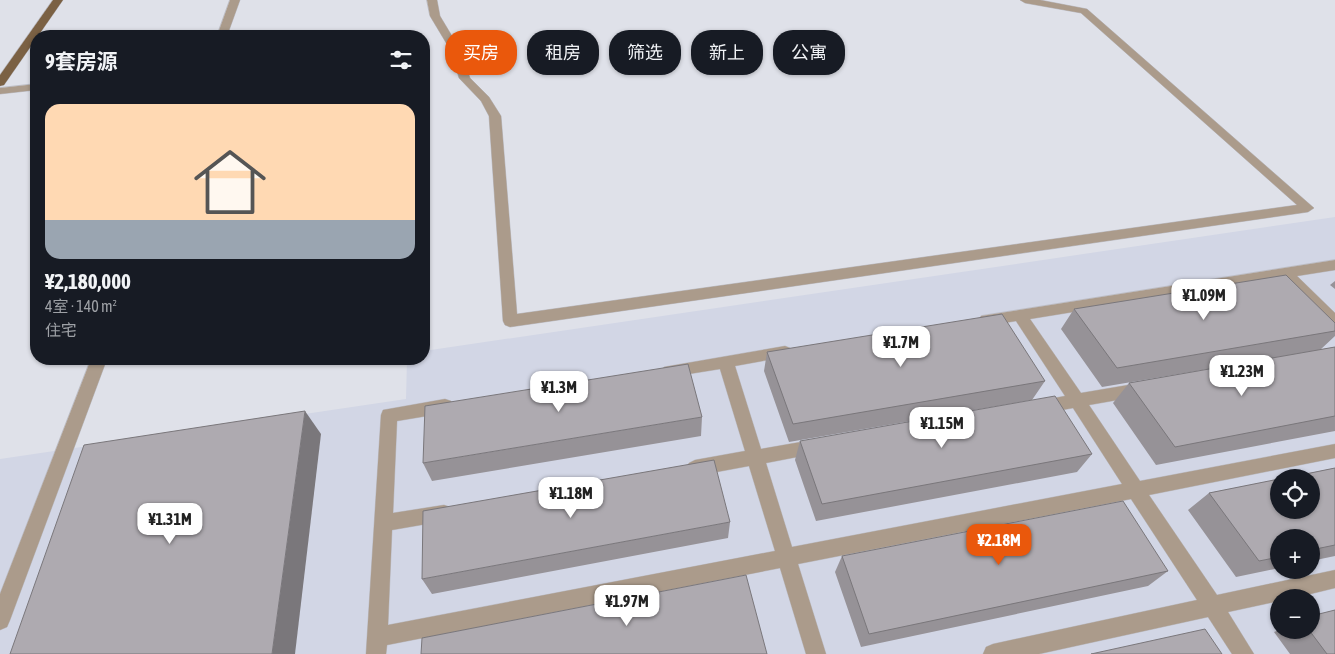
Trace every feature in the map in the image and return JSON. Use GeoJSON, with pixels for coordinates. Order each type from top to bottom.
{"type":"FeatureCollection","features":[{"type":"Feature","properties":{"kind":"main road"},"geometry":{"type":"LineString","coordinates":[[37,30],[58,0]]}},
{"type":"Feature","properties":{"kind":"main road"},"geometry":{"type":"LineString","coordinates":[[0,83],[30,40]]}},
{"type":"Feature","properties":{"kind":"lane"},"geometry":{"type":"LineString","coordinates":[[224,30],[235,0]]}},
{"type":"Feature","properties":{"kind":"lane"},"geometry":{"type":"LineString","coordinates":[[432,0],[438,24],[459,59],[463,76],[489,101],[495,116],[510,321],[1308,208],[1084,11],[1025,0]]}},
{"type":"Feature","properties":{"kind":"lane"},"geometry":{"type":"LineString","coordinates":[[0,91],[30,88]]}},
{"type":"Feature","properties":{"kind":"lane"},"geometry":{"type":"LineString","coordinates":[[971,323],[1335,265]]}},
{"type":"Feature","properties":{"kind":"lane"},"geometry":{"type":"LineString","coordinates":[[1285,273],[1335,322]]}},
{"type":"Feature","properties":{"kind":"lane"},"geometry":{"type":"LineString","coordinates":[[1020,315],[1244,654]]}},
{"type":"Feature","properties":{"kind":"lane"},"geometry":{"type":"LineString","coordinates":[[658,372],[804,349]]}},
{"type":"Feature","properties":{"kind":"lane"},"geometry":{"type":"LineString","coordinates":[[726,362],[816,654]]}},
{"type":"Feature","properties":{"kind":"lane"},"geometry":{"type":"LineString","coordinates":[[0,620],[97,365]]}},
{"type":"Feature","properties":{"kind":"lane"},"geometry":{"type":"LineString","coordinates":[[1028,410],[1153,388]]}},
{"type":"Feature","properties":{"kind":"lane"},"geometry":{"type":"LineString","coordinates":[[456,404],[389,415],[377,645],[787,557],[1335,451]]}},
{"type":"Feature","properties":{"kind":"lane"},"geometry":{"type":"LineString","coordinates":[[677,471],[833,444]]}},
{"type":"Feature","properties":{"kind":"lane"},"geometry":{"type":"LineString","coordinates":[[384,523],[462,509]]}},
{"type":"Feature","properties":{"kind":"lane"},"geometry":{"type":"LineString","coordinates":[[993,654],[1335,579]]}},
{"type":"Feature","properties":{"kind":"shaded area"},"geometry":{"type":"Polygon","coordinates":[[[1335,217],[1335,654],[0,654],[0,459],[406,399],[407,365],[430,365],[430,350],[1335,217]]]}},
{"type":"Feature","properties":{"kind":"building"},"geometry":{"type":"Polygon","coordinates":[[[1286,275],[1335,323],[1335,331],[1117,368],[1074,309],[1286,275]]]}},
{"type":"Feature","properties":{"kind":"building"},"geometry":{"type":"Polygon","coordinates":[[[1002,314],[1045,381],[793,424],[767,352],[1002,314]]]}},
{"type":"Feature","properties":{"kind":"building"},"geometry":{"type":"Polygon","coordinates":[[[1335,347],[1335,416],[1175,447],[1129,383],[1335,347]]]}},
{"type":"Feature","properties":{"kind":"building"},"geometry":{"type":"Polygon","coordinates":[[[688,364],[702,417],[423,463],[425,406],[688,364]]]}},
{"type":"Feature","properties":{"kind":"building"},"geometry":{"type":"Polygon","coordinates":[[[1055,396],[1092,454],[822,504],[800,441],[1055,396]]]}},
{"type":"Feature","properties":{"kind":"building"},"geometry":{"type":"Polygon","coordinates":[[[305,411],[272,654],[10,654],[84,445],[305,411]]]}},
{"type":"Feature","properties":{"kind":"building"},"geometry":{"type":"Polygon","coordinates":[[[714,460],[730,522],[422,579],[423,511],[714,460]]]}},
{"type":"Feature","properties":{"kind":"building"},"geometry":{"type":"Polygon","coordinates":[[[1335,468],[1335,545],[1320,548],[1320,529],[1270,529],[1270,559],[1259,561],[1209,493],[1270,481],[1270,519],[1320,519],[1320,471],[1335,468]]]}},
{"type":"Feature","properties":{"kind":"building"},"geometry":{"type":"Polygon","coordinates":[[[1123,501],[1168,571],[869,634],[842,556],[1123,501]]]}},
{"type":"Feature","properties":{"kind":"building"},"geometry":{"type":"Polygon","coordinates":[[[746,575],[767,654],[421,654],[422,638],[746,575]]]}},
{"type":"Feature","properties":{"kind":"building"},"geometry":{"type":"Polygon","coordinates":[[[1335,610],[1335,654],[1327,654],[1316,639],[1320,639],[1320,614],[1335,610]]]}},
{"type":"Feature","properties":{"kind":"building"},"geometry":{"type":"Polygon","coordinates":[[[1205,629],[1222,654],[1091,654],[1205,629]]]}}]}
